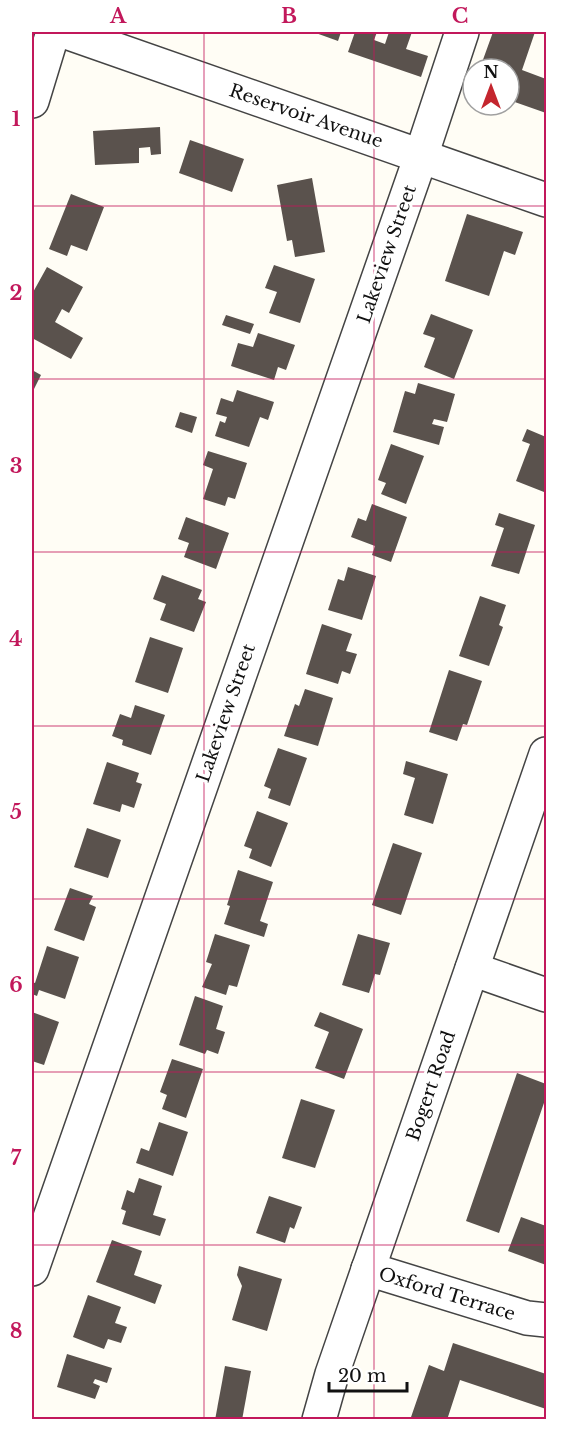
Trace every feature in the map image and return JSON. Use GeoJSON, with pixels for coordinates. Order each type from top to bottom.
{"type":"FeatureCollection","features":[{"type":"Feature","properties":{"kind":"street"},"geometry":{"type":"LineString","coordinates":[[32,101],[53,32]]}},
{"type":"Feature","properties":{"kind":"street","name":"Reservoir Avenue"},"geometry":{"type":"LineString","coordinates":[[66,32],[546,200]]}},
{"type":"Feature","properties":{"kind":"street","name":"Lakeview Street"},"geometry":{"type":"LineString","coordinates":[[32,1269],[421,156],[462,32]]}},
{"type":"Feature","properties":{"kind":"street","name":"Bogert Road"},"geometry":{"type":"LineString","coordinates":[[319,1419],[332,1374],[546,754]]}},
{"type":"Feature","properties":{"kind":"street"},"geometry":{"type":"LineString","coordinates":[[472,969],[546,995]]}},
{"type":"Feature","properties":{"kind":"street","name":"Oxford Terrace"},"geometry":{"type":"LineString","coordinates":[[368,1269],[540,1322]]}},
{"type":"Feature","properties":{"kind":"building"},"geometry":{"type":"Polygon","coordinates":[[[313,32],[341,32],[338,41],[313,32]]]}},
{"type":"Feature","properties":{"kind":"building"},"geometry":{"type":"Polygon","coordinates":[[[355,32],[377,32],[374,40],[385,44],[389,32],[412,32],[406,49],[428,56],[421,77],[348,52],[355,32]]]}},
{"type":"Feature","properties":{"kind":"building"},"geometry":{"type":"Polygon","coordinates":[[[493,32],[535,32],[522,70],[546,79],[546,113],[521,104],[521,57],[484,57],[493,32]]]}},
{"type":"Feature","properties":{"kind":"building"},"geometry":{"type":"Polygon","coordinates":[[[160,127],[161,154],[151,155],[150,147],[139,148],[139,163],[95,165],[93,131],[160,127]]]}},
{"type":"Feature","properties":{"kind":"building"},"geometry":{"type":"Polygon","coordinates":[[[190,140],[244,159],[232,192],[179,173],[190,140]]]}},
{"type":"Feature","properties":{"kind":"building"},"geometry":{"type":"Polygon","coordinates":[[[312,178],[325,252],[295,257],[292,240],[287,241],[277,185],[312,178]]]}},
{"type":"Feature","properties":{"kind":"building"},"geometry":{"type":"Polygon","coordinates":[[[71,194],[104,207],[87,251],[71,245],[67,256],[49,249],[71,194]]]}},
{"type":"Feature","properties":{"kind":"building"},"geometry":{"type":"Polygon","coordinates":[[[467,214],[523,232],[515,255],[504,251],[489,296],[445,281],[467,214]]]}},
{"type":"Feature","properties":{"kind":"building"},"geometry":{"type":"Polygon","coordinates":[[[274,265],[315,279],[300,323],[269,313],[277,292],[265,288],[274,265]]]}},
{"type":"Feature","properties":{"kind":"building"},"geometry":{"type":"Polygon","coordinates":[[[47,267],[83,287],[69,313],[62,309],[55,322],[83,338],[71,359],[32,338],[32,294],[47,267]]]}},
{"type":"Feature","properties":{"kind":"building"},"geometry":{"type":"Polygon","coordinates":[[[431,314],[473,330],[454,379],[424,367],[435,338],[423,334],[431,314]]]}},
{"type":"Feature","properties":{"kind":"building"},"geometry":{"type":"Polygon","coordinates":[[[226,315],[254,324],[250,334],[222,325],[226,315]]]}},
{"type":"Feature","properties":{"kind":"building"},"geometry":{"type":"Polygon","coordinates":[[[258,333],[295,345],[286,370],[278,367],[274,380],[231,366],[238,343],[253,347],[258,333]]]}},
{"type":"Feature","properties":{"kind":"building"},"geometry":{"type":"Polygon","coordinates":[[[32,370],[41,375],[32,393],[32,370]]]}},
{"type":"Feature","properties":{"kind":"building"},"geometry":{"type":"Polygon","coordinates":[[[418,383],[455,394],[447,422],[434,419],[432,424],[444,427],[439,445],[393,432],[405,391],[415,394],[418,383]]]}},
{"type":"Feature","properties":{"kind":"building"},"geometry":{"type":"Polygon","coordinates":[[[237,390],[274,402],[268,420],[260,417],[249,447],[215,436],[220,421],[225,423],[227,417],[216,414],[221,398],[233,402],[237,390]]]}},
{"type":"Feature","properties":{"kind":"building"},"geometry":{"type":"Polygon","coordinates":[[[180,412],[197,417],[192,433],[175,427],[180,412]]]}},
{"type":"Feature","properties":{"kind":"building"},"geometry":{"type":"Polygon","coordinates":[[[527,429],[546,437],[546,487],[544,492],[516,481],[530,444],[522,441],[527,429]]]}},
{"type":"Feature","properties":{"kind":"building"},"geometry":{"type":"Polygon","coordinates":[[[391,444],[424,456],[406,504],[381,494],[386,483],[378,480],[391,444]]]}},
{"type":"Feature","properties":{"kind":"building"},"geometry":{"type":"Polygon","coordinates":[[[208,451],[247,463],[235,499],[228,497],[225,506],[203,499],[213,469],[203,465],[208,451]]]}},
{"type":"Feature","properties":{"kind":"building"},"geometry":{"type":"Polygon","coordinates":[[[372,504],[407,517],[391,562],[372,555],[375,546],[351,537],[358,518],[366,521],[372,504]]]}},
{"type":"Feature","properties":{"kind":"building"},"geometry":{"type":"Polygon","coordinates":[[[499,513],[535,525],[519,574],[491,566],[504,528],[495,525],[499,513]]]}},
{"type":"Feature","properties":{"kind":"building"},"geometry":{"type":"Polygon","coordinates":[[[186,517],[229,533],[216,569],[184,557],[189,543],[178,539],[186,517]]]}},
{"type":"Feature","properties":{"kind":"building"},"geometry":{"type":"Polygon","coordinates":[[[348,567],[376,576],[362,620],[328,610],[338,579],[344,581],[348,567]]]}},
{"type":"Feature","properties":{"kind":"building"},"geometry":{"type":"Polygon","coordinates":[[[162,575],[202,590],[198,599],[206,602],[194,632],[160,620],[166,604],[153,599],[162,575]]]}},
{"type":"Feature","properties":{"kind":"building"},"geometry":{"type":"Polygon","coordinates":[[[480,596],[506,605],[499,625],[503,627],[489,666],[459,656],[480,596]]]}},
{"type":"Feature","properties":{"kind":"building"},"geometry":{"type":"Polygon","coordinates":[[[322,624],[352,634],[346,651],[357,654],[350,674],[342,671],[338,684],[306,674],[322,624]]]}},
{"type":"Feature","properties":{"kind":"building"},"geometry":{"type":"Polygon","coordinates":[[[150,637],[183,648],[168,693],[135,682],[150,637]]]}},
{"type":"Feature","properties":{"kind":"building"},"geometry":{"type":"Polygon","coordinates":[[[449,670],[482,681],[467,725],[463,724],[457,741],[429,732],[449,670]]]}},
{"type":"Feature","properties":{"kind":"building"},"geometry":{"type":"Polygon","coordinates":[[[305,689],[333,698],[318,746],[284,736],[295,704],[299,706],[305,689]]]}},
{"type":"Feature","properties":{"kind":"building"},"geometry":{"type":"Polygon","coordinates":[[[135,705],[165,715],[151,755],[122,745],[123,740],[112,736],[120,714],[131,718],[135,705]]]}},
{"type":"Feature","properties":{"kind":"building"},"geometry":{"type":"Polygon","coordinates":[[[278,748],[307,758],[290,806],[268,798],[271,789],[264,786],[278,748]]]}},
{"type":"Feature","properties":{"kind":"building"},"geometry":{"type":"Polygon","coordinates":[[[406,761],[448,774],[433,824],[404,815],[415,778],[403,774],[406,761]]]}},
{"type":"Feature","properties":{"kind":"building"},"geometry":{"type":"Polygon","coordinates":[[[107,762],[139,773],[136,782],[142,784],[134,808],[122,804],[120,812],[93,804],[107,762]]]}},
{"type":"Feature","properties":{"kind":"building"},"geometry":{"type":"Polygon","coordinates":[[[257,811],[288,823],[271,867],[249,858],[252,849],[244,846],[257,811]]]}},
{"type":"Feature","properties":{"kind":"building"},"geometry":{"type":"Polygon","coordinates":[[[87,828],[121,840],[108,878],[74,867],[87,828]]]}},
{"type":"Feature","properties":{"kind":"building"},"geometry":{"type":"Polygon","coordinates":[[[393,843],[422,853],[401,915],[372,905],[393,843]]]}},
{"type":"Feature","properties":{"kind":"building"},"geometry":{"type":"Polygon","coordinates":[[[238,870],[273,882],[260,921],[268,924],[264,937],[224,924],[230,906],[227,905],[238,870]]]}},
{"type":"Feature","properties":{"kind":"building"},"geometry":{"type":"Polygon","coordinates":[[[70,888],[93,896],[89,904],[96,907],[84,941],[54,930],[70,888]]]}},
{"type":"Feature","properties":{"kind":"building"},"geometry":{"type":"Polygon","coordinates":[[[215,934],[250,945],[237,987],[229,985],[226,995],[202,987],[212,964],[206,962],[215,934]]]}},
{"type":"Feature","properties":{"kind":"building"},"geometry":{"type":"Polygon","coordinates":[[[358,934],[390,943],[380,975],[375,974],[369,993],[342,985],[358,934]]]}},
{"type":"Feature","properties":{"kind":"building"},"geometry":{"type":"Polygon","coordinates":[[[47,946],[79,957],[65,999],[39,990],[37,996],[32,994],[32,982],[35,983],[47,946]]]}},
{"type":"Feature","properties":{"kind":"building"},"geometry":{"type":"Polygon","coordinates":[[[195,996],[223,1006],[216,1029],[225,1032],[218,1054],[207,1050],[205,1054],[179,1045],[195,996]]]}},
{"type":"Feature","properties":{"kind":"building"},"geometry":{"type":"Polygon","coordinates":[[[32,1012],[59,1022],[44,1065],[32,1061],[32,1012]]]}},
{"type":"Feature","properties":{"kind":"building"},"geometry":{"type":"Polygon","coordinates":[[[320,1012],[363,1029],[344,1079],[315,1068],[329,1032],[314,1026],[320,1012]]]}},
{"type":"Feature","properties":{"kind":"building"},"geometry":{"type":"Polygon","coordinates":[[[172,1059],[203,1069],[186,1118],[162,1109],[167,1095],[160,1092],[172,1059]]]}},
{"type":"Feature","properties":{"kind":"building"},"geometry":{"type":"Polygon","coordinates":[[[517,1073],[546,1084],[546,1101],[499,1233],[466,1221],[517,1073]]]}},
{"type":"Feature","properties":{"kind":"building"},"geometry":{"type":"Polygon","coordinates":[[[301,1099],[335,1110],[315,1168],[282,1158],[301,1099]]]}},
{"type":"Feature","properties":{"kind":"building"},"geometry":{"type":"Polygon","coordinates":[[[159,1122],[188,1132],[173,1176],[136,1163],[141,1148],[149,1151],[159,1122]]]}},
{"type":"Feature","properties":{"kind":"building"},"geometry":{"type":"Polygon","coordinates":[[[139,1178],[162,1186],[153,1215],[166,1219],[160,1236],[122,1224],[126,1211],[121,1209],[127,1190],[134,1193],[139,1178]]]}},
{"type":"Feature","properties":{"kind":"building"},"geometry":{"type":"Polygon","coordinates":[[[269,1196],[302,1207],[294,1229],[290,1227],[285,1243],[256,1233],[269,1196]]]}},
{"type":"Feature","properties":{"kind":"building"},"geometry":{"type":"Polygon","coordinates":[[[521,1217],[546,1226],[546,1265],[508,1251],[521,1217]]]}},
{"type":"Feature","properties":{"kind":"building"},"geometry":{"type":"Polygon","coordinates":[[[112,1240],[142,1251],[134,1275],[162,1285],[155,1304],[96,1282],[112,1240]]]}},
{"type":"Feature","properties":{"kind":"building"},"geometry":{"type":"Polygon","coordinates":[[[239,1266],[282,1279],[267,1331],[232,1320],[242,1286],[237,1275],[239,1266]]]}},
{"type":"Feature","properties":{"kind":"building"},"geometry":{"type":"Polygon","coordinates":[[[88,1295],[121,1307],[115,1323],[127,1327],[121,1343],[108,1339],[104,1349],[73,1337],[88,1295]]]}},
{"type":"Feature","properties":{"kind":"building"},"geometry":{"type":"Polygon","coordinates":[[[453,1343],[546,1374],[546,1409],[460,1380],[447,1420],[410,1420],[429,1365],[444,1371],[453,1343]]]}},
{"type":"Feature","properties":{"kind":"building"},"geometry":{"type":"Polygon","coordinates":[[[67,1354],[112,1368],[107,1383],[95,1379],[93,1383],[100,1386],[95,1399],[57,1387],[67,1354]]]}},
{"type":"Feature","properties":{"kind":"building"},"geometry":{"type":"Polygon","coordinates":[[[225,1366],[251,1371],[242,1420],[215,1420],[225,1366]]]}}]}
